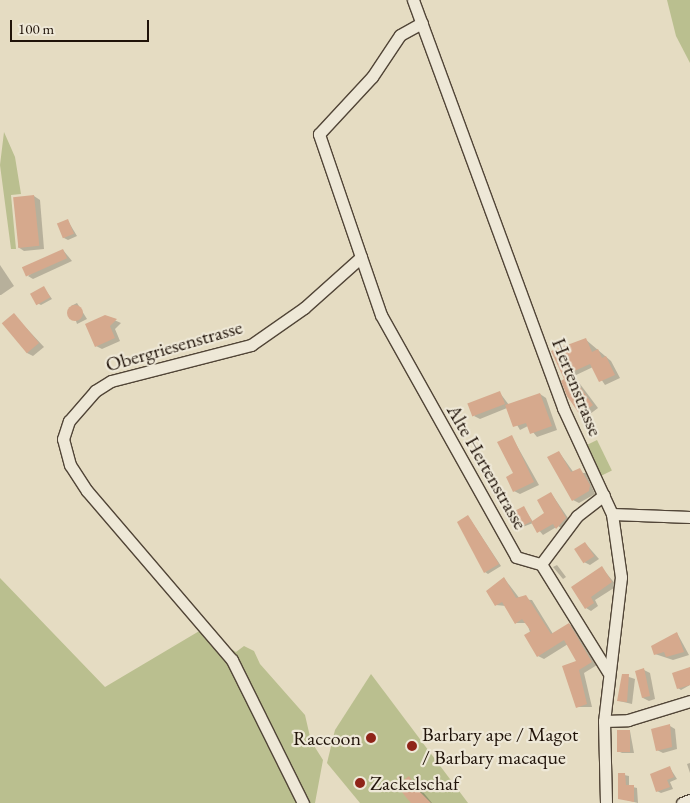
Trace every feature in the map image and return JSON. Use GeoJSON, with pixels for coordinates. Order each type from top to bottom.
{"type":"FeatureCollection","features":[{"type":"Feature","properties":{"kind":"street","name":"Hertenstrasse"},"geometry":{"type":"LineString","coordinates":[[413,0],[563,408],[612,514],[621,577],[608,672],[604,721],[606,803]]}},
{"type":"Feature","properties":{"kind":"street"},"geometry":{"type":"LineString","coordinates":[[361,257],[319,134],[372,77],[400,35],[422,23]]}},
{"type":"Feature","properties":{"kind":"street","name":"Alte Hertenstrasse"},"geometry":{"type":"LineString","coordinates":[[361,257],[381,314],[516,557],[541,564]]}},
{"type":"Feature","properties":{"kind":"street","name":"Obergriesenstrasse"},"geometry":{"type":"LineString","coordinates":[[303,803],[232,660],[87,491],[70,465],[63,439],[69,421],[103,386],[251,345],[304,308],[361,257]]}},
{"type":"Feature","properties":{"kind":"street"},"geometry":{"type":"LineString","coordinates":[[604,495],[577,516],[541,564],[608,672]]}},
{"type":"Feature","properties":{"kind":"street"},"geometry":{"type":"LineString","coordinates":[[612,514],[690,517]]}},
{"type":"Feature","properties":{"kind":"street"},"geometry":{"type":"LineString","coordinates":[[604,721],[628,720],[690,701]]}},
{"type":"Feature","properties":{"kind":"street"},"geometry":{"type":"LineString","coordinates":[[682,803],[690,800]]}},
{"type":"Feature","properties":{"kind":"green space"},"geometry":{"type":"Polygon","coordinates":[[[667,0],[690,0],[690,63],[676,36],[667,0]]]}},
{"type":"Feature","properties":{"kind":"green space"},"geometry":{"type":"Polygon","coordinates":[[[4,132],[15,157],[21,194],[11,195],[16,249],[11,249],[0,165],[4,132]]]}},
{"type":"Feature","properties":{"kind":"green space"},"geometry":{"type":"Polygon","coordinates":[[[597,440],[612,471],[600,476],[585,446],[597,440]]]}},
{"type":"Feature","properties":{"kind":"green space"},"geometry":{"type":"Polygon","coordinates":[[[0,578],[105,687],[201,630],[236,652],[244,646],[254,651],[260,664],[305,715],[311,741],[323,760],[315,803],[0,803],[0,578]]]}},
{"type":"Feature","properties":{"kind":"green space"},"geometry":{"type":"Polygon","coordinates":[[[371,674],[468,803],[360,803],[327,763],[335,730],[371,674]]]}},
{"type":"Feature","properties":{"kind":"building"},"geometry":{"type":"Polygon","coordinates":[[[34,195],[39,246],[18,248],[13,197],[34,195]]]}},
{"type":"Feature","properties":{"kind":"building"},"geometry":{"type":"Polygon","coordinates":[[[68,219],[74,234],[63,238],[57,223],[68,219]]]}},
{"type":"Feature","properties":{"kind":"building"},"geometry":{"type":"Polygon","coordinates":[[[63,249],[67,258],[26,276],[22,267],[63,249]]]}},
{"type":"Feature","properties":{"kind":"building"},"geometry":{"type":"Polygon","coordinates":[[[44,286],[50,297],[36,305],[30,294],[44,286]]]}},
{"type":"Feature","properties":{"kind":"building"},"geometry":{"type":"Polygon","coordinates":[[[75,305],[81,307],[83,313],[81,319],[75,321],[69,319],[67,313],[69,307],[75,305]]]}},
{"type":"Feature","properties":{"kind":"building"},"geometry":{"type":"Polygon","coordinates":[[[14,313],[39,343],[27,353],[2,323],[14,313]]]}},
{"type":"Feature","properties":{"kind":"building"},"geometry":{"type":"Polygon","coordinates":[[[105,315],[117,319],[110,326],[115,338],[95,347],[85,324],[105,315]]]}},
{"type":"Feature","properties":{"kind":"building"},"geometry":{"type":"Polygon","coordinates":[[[586,338],[592,352],[598,349],[602,358],[606,356],[615,375],[599,382],[590,364],[570,373],[593,405],[580,415],[567,396],[561,381],[564,379],[551,351],[586,338]]]}},
{"type":"Feature","properties":{"kind":"building"},"geometry":{"type":"Polygon","coordinates":[[[500,391],[505,404],[472,417],[467,404],[500,391]]]}},
{"type":"Feature","properties":{"kind":"building"},"geometry":{"type":"Polygon","coordinates":[[[540,393],[552,426],[530,434],[526,423],[513,427],[505,405],[540,393]]]}},
{"type":"Feature","properties":{"kind":"building"},"geometry":{"type":"Polygon","coordinates":[[[512,435],[534,482],[513,492],[506,477],[513,473],[497,442],[512,435]]]}},
{"type":"Feature","properties":{"kind":"building"},"geometry":{"type":"Polygon","coordinates":[[[559,451],[571,472],[580,468],[590,485],[589,491],[572,501],[547,457],[559,451]]]}},
{"type":"Feature","properties":{"kind":"building"},"geometry":{"type":"Polygon","coordinates":[[[551,492],[566,518],[556,529],[553,524],[537,533],[531,522],[544,513],[537,500],[551,492]]]}},
{"type":"Feature","properties":{"kind":"building"},"geometry":{"type":"Polygon","coordinates":[[[524,506],[532,521],[519,528],[511,513],[524,506]]]}},
{"type":"Feature","properties":{"kind":"building"},"geometry":{"type":"Polygon","coordinates":[[[468,515],[499,564],[484,573],[457,522],[468,515]]]}},
{"type":"Feature","properties":{"kind":"building"},"geometry":{"type":"Polygon","coordinates":[[[585,542],[594,556],[583,563],[574,549],[585,542]]]}},
{"type":"Feature","properties":{"kind":"building"},"geometry":{"type":"Polygon","coordinates":[[[602,566],[612,582],[591,597],[594,603],[585,609],[571,587],[602,566]]]}},
{"type":"Feature","properties":{"kind":"building"},"geometry":{"type":"Polygon","coordinates":[[[504,577],[516,598],[526,595],[551,634],[569,623],[592,662],[579,670],[587,704],[576,708],[562,666],[576,661],[564,640],[537,657],[524,635],[531,631],[522,619],[515,624],[502,602],[495,606],[486,591],[504,577]]]}},
{"type":"Feature","properties":{"kind":"building"},"geometry":{"type":"Polygon","coordinates":[[[677,632],[684,652],[666,657],[664,652],[654,655],[651,646],[677,632]]]}},
{"type":"Feature","properties":{"kind":"building"},"geometry":{"type":"Polygon","coordinates":[[[690,667],[690,685],[677,689],[672,673],[690,667]]]}},
{"type":"Feature","properties":{"kind":"building"},"geometry":{"type":"Polygon","coordinates":[[[644,668],[650,696],[642,698],[635,671],[644,668]]]}},
{"type":"Feature","properties":{"kind":"building"},"geometry":{"type":"Polygon","coordinates":[[[622,674],[629,674],[627,702],[617,701],[622,674]]]}},
{"type":"Feature","properties":{"kind":"building"},"geometry":{"type":"Polygon","coordinates":[[[670,724],[672,747],[656,751],[651,729],[670,724]]]}},
{"type":"Feature","properties":{"kind":"building"},"geometry":{"type":"Polygon","coordinates":[[[617,730],[630,730],[630,752],[617,752],[617,730]]]}},
{"type":"Feature","properties":{"kind":"building"},"geometry":{"type":"Polygon","coordinates":[[[670,766],[674,777],[667,780],[670,787],[656,792],[650,774],[670,766]]]}},
{"type":"Feature","properties":{"kind":"building"},"geometry":{"type":"Polygon","coordinates":[[[618,773],[625,773],[626,785],[634,785],[634,802],[618,799],[618,773]]]}},
{"type":"Feature","properties":{"kind":"building"},"geometry":{"type":"Polygon","coordinates":[[[409,776],[419,791],[431,803],[411,803],[405,796],[397,785],[409,776]]]}},
{"type":"Feature","properties":{"kind":"place","name":"Raccoon"},"geometry":{"type":"Point","coordinates":[371,738]}},
{"type":"Feature","properties":{"kind":"place","name":"Barbary ape / Magot / Barbary macaque"},"geometry":{"type":"Point","coordinates":[412,746]}},
{"type":"Feature","properties":{"kind":"place","name":"Zackelschaf"},"geometry":{"type":"Point","coordinates":[360,783]}}]}
